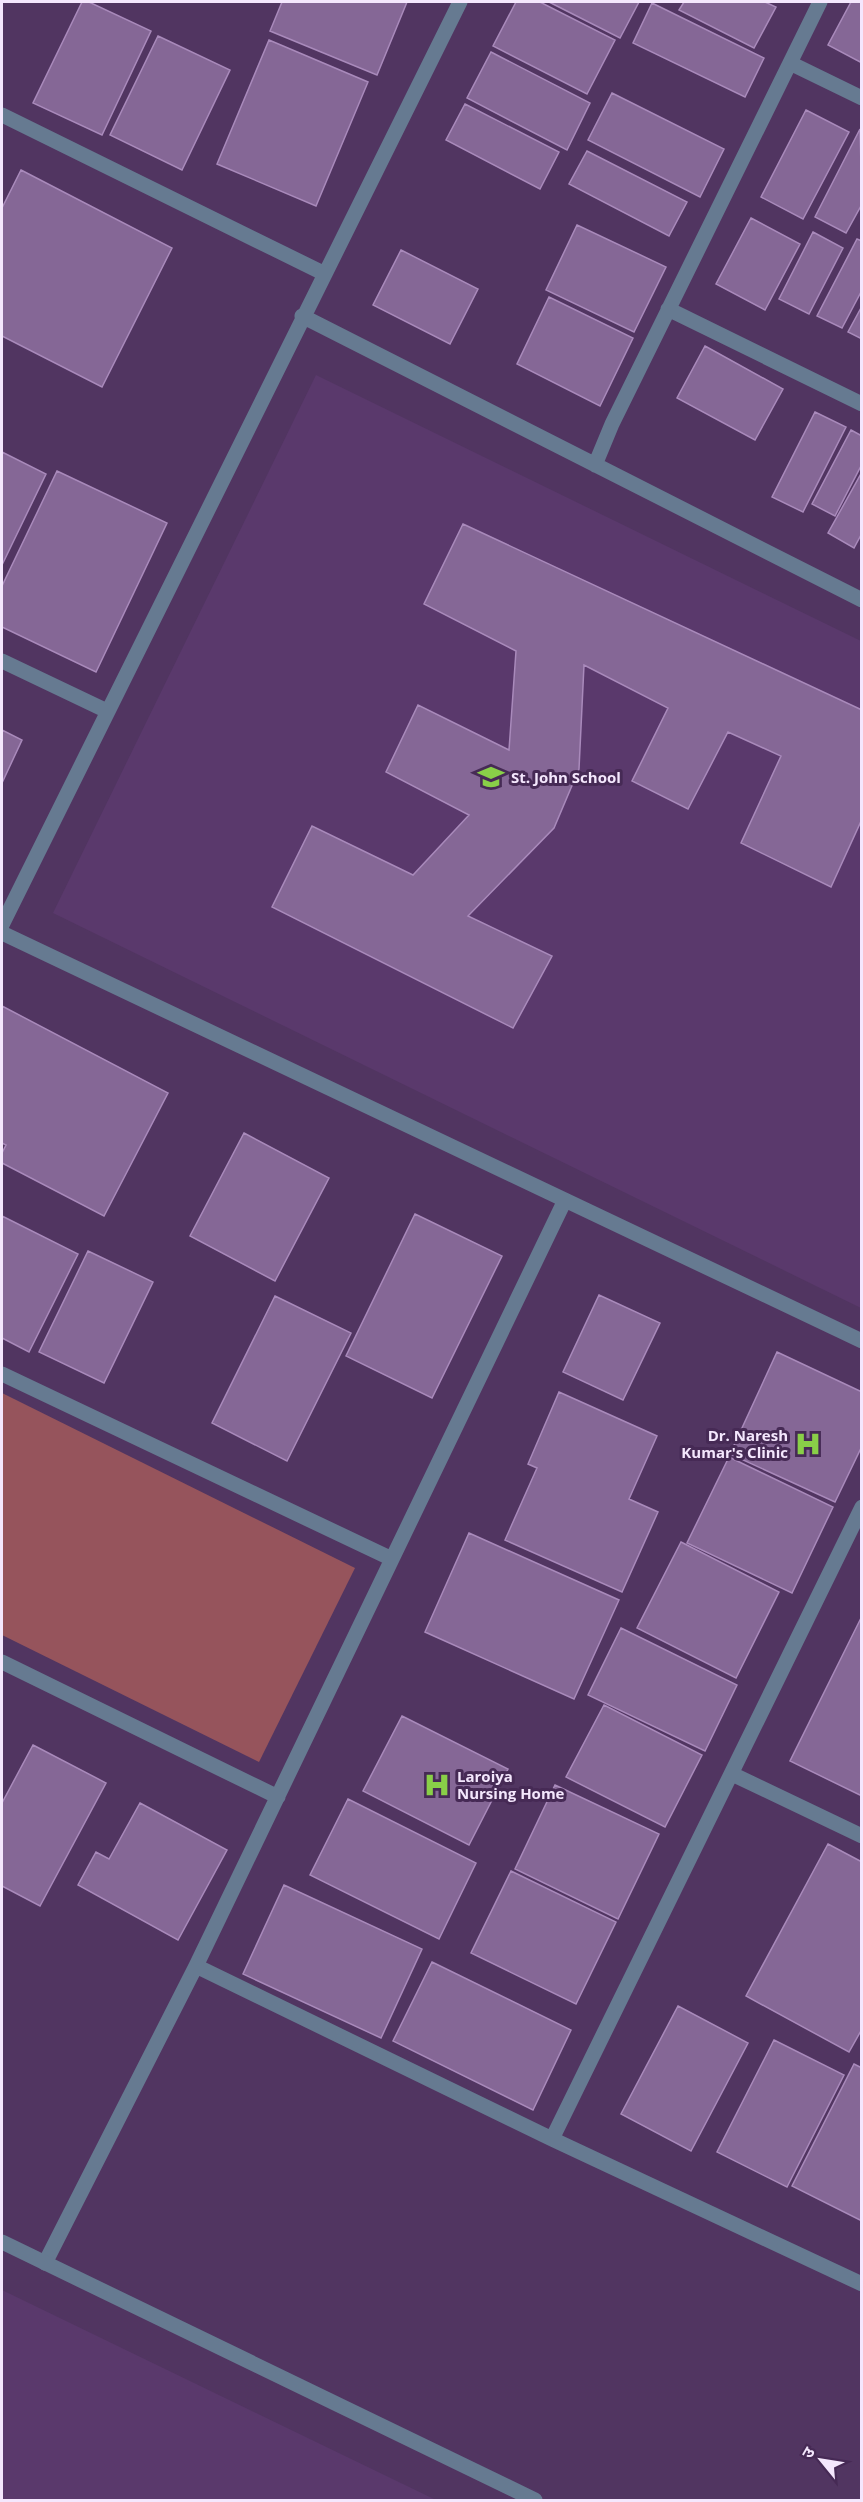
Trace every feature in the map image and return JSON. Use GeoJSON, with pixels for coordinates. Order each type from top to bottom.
{"type":"FeatureCollection","features":[{"type":"Feature","properties":{"kind":"street"},"geometry":{"type":"LineString","coordinates":[[2,925],[302,316],[460,2]]}},
{"type":"Feature","properties":{"kind":"street"},"geometry":{"type":"LineString","coordinates":[[595,465],[612,424],[820,2]]}},
{"type":"Feature","properties":{"kind":"street"},"geometry":{"type":"LineString","coordinates":[[790,63],[861,98]]}},
{"type":"Feature","properties":{"kind":"street"},"geometry":{"type":"LineString","coordinates":[[2,115],[324,273]]}},
{"type":"Feature","properties":{"kind":"street"},"geometry":{"type":"LineString","coordinates":[[668,309],[861,404]]}},
{"type":"Feature","properties":{"kind":"street"},"geometry":{"type":"LineString","coordinates":[[302,316],[861,600]]}},
{"type":"Feature","properties":{"kind":"street"},"geometry":{"type":"LineString","coordinates":[[2,661],[107,711]]}},
{"type":"Feature","properties":{"kind":"street"},"geometry":{"type":"LineString","coordinates":[[2,933],[861,1341]]}},
{"type":"Feature","properties":{"kind":"street"},"geometry":{"type":"LineString","coordinates":[[45,2263],[278,1797],[565,1200]]}},
{"type":"Feature","properties":{"kind":"street"},"geometry":{"type":"LineString","coordinates":[[2,1374],[392,1559]]}},
{"type":"Feature","properties":{"kind":"street"},"geometry":{"type":"LineString","coordinates":[[552,2139],[861,1507]]}},
{"type":"Feature","properties":{"kind":"street"},"geometry":{"type":"LineString","coordinates":[[2,1662],[278,1797]]}},
{"type":"Feature","properties":{"kind":"street"},"geometry":{"type":"LineString","coordinates":[[732,1774],[861,1836]]}},
{"type":"Feature","properties":{"kind":"street"},"geometry":{"type":"LineString","coordinates":[[195,1966],[552,2139],[861,2284]]}},
{"type":"Feature","properties":{"kind":"street"},"geometry":{"type":"LineString","coordinates":[[2,2242],[535,2500]]}},
{"type":"Feature","properties":{"kind":"shaded area","name":"St. John School"},"geometry":{"type":"Polygon","coordinates":[[[316,375],[861,641],[861,1308],[53,913],[316,375]]]}},
{"type":"Feature","properties":{"kind":"shaded area"},"geometry":{"type":"Polygon","coordinates":[[[2,1393],[355,1568],[259,1762],[2,1635],[2,1393]]]}},
{"type":"Feature","properties":{"kind":"shaded area"},"geometry":{"type":"Polygon","coordinates":[[[2,2290],[436,2500],[2,2500],[2,2290]]]}},
{"type":"Feature","properties":{"kind":"building"},"geometry":{"type":"Polygon","coordinates":[[[82,2],[89,2],[151,31],[102,135],[33,103],[82,2]]]}},
{"type":"Feature","properties":{"kind":"building"},"geometry":{"type":"Polygon","coordinates":[[[282,2],[407,2],[377,75],[270,31],[282,2]]]}},
{"type":"Feature","properties":{"kind":"building"},"geometry":{"type":"Polygon","coordinates":[[[516,2],[540,2],[615,40],[587,94],[493,46],[516,2]]]}},
{"type":"Feature","properties":{"kind":"building"},"geometry":{"type":"Polygon","coordinates":[[[549,2],[639,2],[620,38],[549,2]]]}},
{"type":"Feature","properties":{"kind":"building"},"geometry":{"type":"Polygon","coordinates":[[[684,2],[765,2],[776,7],[754,48],[679,10],[684,2]]]}},
{"type":"Feature","properties":{"kind":"building"},"geometry":{"type":"Polygon","coordinates":[[[851,2],[862,2],[862,63],[828,45],[851,2]]]}},
{"type":"Feature","properties":{"kind":"building"},"geometry":{"type":"Polygon","coordinates":[[[652,3],[764,58],[745,97],[633,43],[652,3]]]}},
{"type":"Feature","properties":{"kind":"building"},"geometry":{"type":"Polygon","coordinates":[[[158,36],[230,70],[182,170],[110,135],[158,36]]]}},
{"type":"Feature","properties":{"kind":"building"},"geometry":{"type":"Polygon","coordinates":[[[269,40],[368,82],[316,206],[217,164],[269,40]]]}},
{"type":"Feature","properties":{"kind":"building"},"geometry":{"type":"Polygon","coordinates":[[[491,52],[590,103],[567,150],[467,98],[491,52]]]}},
{"type":"Feature","properties":{"kind":"building"},"geometry":{"type":"Polygon","coordinates":[[[612,93],[724,149],[700,197],[588,140],[612,93]]]}},
{"type":"Feature","properties":{"kind":"building"},"geometry":{"type":"Polygon","coordinates":[[[465,104],[559,152],[540,189],[446,140],[465,104]]]}},
{"type":"Feature","properties":{"kind":"building"},"geometry":{"type":"Polygon","coordinates":[[[806,110],[849,132],[803,219],[761,197],[806,110]]]}},
{"type":"Feature","properties":{"kind":"building"},"geometry":{"type":"Polygon","coordinates":[[[860,129],[862,204],[846,233],[815,217],[860,129]]]}},
{"type":"Feature","properties":{"kind":"building"},"geometry":{"type":"Polygon","coordinates":[[[587,151],[687,202],[669,236],[569,184],[587,151]]]}},
{"type":"Feature","properties":{"kind":"building"},"geometry":{"type":"Polygon","coordinates":[[[21,170],[172,248],[102,387],[2,336],[2,208],[21,170]]]}},
{"type":"Feature","properties":{"kind":"building"},"geometry":{"type":"Polygon","coordinates":[[[751,218],[800,244],[765,310],[716,284],[751,218]]]}},
{"type":"Feature","properties":{"kind":"building"},"geometry":{"type":"Polygon","coordinates":[[[577,225],[666,267],[634,332],[546,290],[577,225]]]}},
{"type":"Feature","properties":{"kind":"building"},"geometry":{"type":"Polygon","coordinates":[[[813,232],[843,248],[809,314],[779,299],[813,232]]]}},
{"type":"Feature","properties":{"kind":"building"},"geometry":{"type":"Polygon","coordinates":[[[857,239],[862,241],[862,290],[842,328],[817,316],[857,239]]]}},
{"type":"Feature","properties":{"kind":"building"},"geometry":{"type":"Polygon","coordinates":[[[401,250],[478,289],[450,344],[373,305],[401,250]]]}},
{"type":"Feature","properties":{"kind":"building"},"geometry":{"type":"Polygon","coordinates":[[[549,297],[633,338],[600,406],[517,364],[549,297]]]}},
{"type":"Feature","properties":{"kind":"building"},"geometry":{"type":"Polygon","coordinates":[[[862,306],[862,339],[848,332],[862,306]]]}},
{"type":"Feature","properties":{"kind":"building"},"geometry":{"type":"Polygon","coordinates":[[[705,346],[783,389],[755,440],[677,398],[705,346]]]}},
{"type":"Feature","properties":{"kind":"building"},"geometry":{"type":"Polygon","coordinates":[[[815,412],[846,427],[803,512],[772,497],[815,412]]]}},
{"type":"Feature","properties":{"kind":"building"},"geometry":{"type":"Polygon","coordinates":[[[851,430],[862,436],[862,464],[835,516],[812,504],[851,430]]]}},
{"type":"Feature","properties":{"kind":"building"},"geometry":{"type":"Polygon","coordinates":[[[2,452],[46,474],[2,565],[2,452]]]}},
{"type":"Feature","properties":{"kind":"building"},"geometry":{"type":"Polygon","coordinates":[[[57,471],[167,523],[96,672],[2,627],[2,586],[57,471]]]}},
{"type":"Feature","properties":{"kind":"building"},"geometry":{"type":"Polygon","coordinates":[[[862,472],[862,533],[854,548],[828,533],[862,472]]]}},
{"type":"Feature","properties":{"kind":"building"},"geometry":{"type":"Polygon","coordinates":[[[463,524],[862,710],[862,819],[831,887],[741,843],[781,756],[728,732],[688,809],[632,781],[668,708],[584,665],[579,769],[554,828],[468,916],[552,956],[513,1028],[272,907],[312,826],[413,875],[469,815],[386,772],[418,705],[509,750],[516,651],[424,604],[463,524]]]}},
{"type":"Feature","properties":{"kind":"building"},"geometry":{"type":"Polygon","coordinates":[[[2,730],[22,740],[2,783],[2,730]]]}},
{"type":"Feature","properties":{"kind":"building"},"geometry":{"type":"Polygon","coordinates":[[[2,1006],[168,1093],[104,1216],[2,1163],[2,1153],[6,1145],[2,1143],[2,1006]]]}},
{"type":"Feature","properties":{"kind":"building"},"geometry":{"type":"Polygon","coordinates":[[[244,1133],[329,1178],[275,1281],[190,1236],[244,1133]]]}},
{"type":"Feature","properties":{"kind":"building"},"geometry":{"type":"Polygon","coordinates":[[[415,1214],[502,1256],[432,1398],[346,1356],[415,1214]]]}},
{"type":"Feature","properties":{"kind":"building"},"geometry":{"type":"Polygon","coordinates":[[[2,1216],[78,1254],[29,1352],[2,1338],[2,1216]]]}},
{"type":"Feature","properties":{"kind":"building"},"geometry":{"type":"Polygon","coordinates":[[[88,1251],[153,1282],[104,1383],[39,1352],[88,1251]]]}},
{"type":"Feature","properties":{"kind":"building"},"geometry":{"type":"Polygon","coordinates":[[[599,1295],[660,1323],[623,1400],[563,1372],[599,1295]]]}},
{"type":"Feature","properties":{"kind":"building"},"geometry":{"type":"Polygon","coordinates":[[[275,1296],[351,1333],[287,1461],[212,1423],[275,1296]]]}},
{"type":"Feature","properties":{"kind":"building"},"geometry":{"type":"Polygon","coordinates":[[[777,1352],[862,1392],[862,1446],[835,1502],[730,1454],[777,1352]]]}},
{"type":"Feature","properties":{"kind":"building"},"geometry":{"type":"Polygon","coordinates":[[[559,1392],[657,1436],[629,1499],[658,1512],[622,1592],[505,1540],[537,1468],[528,1464],[559,1392]]]}},
{"type":"Feature","properties":{"kind":"building"},"geometry":{"type":"Polygon","coordinates":[[[729,1457],[833,1507],[792,1593],[687,1543],[729,1457]]]}},
{"type":"Feature","properties":{"kind":"building"},"geometry":{"type":"Polygon","coordinates":[[[469,1533],[619,1600],[574,1699],[425,1632],[469,1533]]]}},
{"type":"Feature","properties":{"kind":"building"},"geometry":{"type":"Polygon","coordinates":[[[681,1542],[779,1592],[736,1678],[637,1628],[681,1542]]]}},
{"type":"Feature","properties":{"kind":"building"},"geometry":{"type":"Polygon","coordinates":[[[862,1616],[862,1796],[790,1761],[862,1616]]]}},
{"type":"Feature","properties":{"kind":"building"},"geometry":{"type":"Polygon","coordinates":[[[621,1628],[737,1685],[705,1751],[588,1695],[621,1628]]]}},
{"type":"Feature","properties":{"kind":"building"},"geometry":{"type":"Polygon","coordinates":[[[604,1705],[702,1755],[665,1827],[566,1777],[604,1705]]]}},
{"type":"Feature","properties":{"kind":"building"},"geometry":{"type":"Polygon","coordinates":[[[402,1716],[508,1769],[469,1845],[363,1791],[402,1716]]]}},
{"type":"Feature","properties":{"kind":"building"},"geometry":{"type":"Polygon","coordinates":[[[33,1745],[106,1783],[40,1906],[2,1886],[2,1803],[33,1745]]]}},
{"type":"Feature","properties":{"kind":"building"},"geometry":{"type":"Polygon","coordinates":[[[555,1785],[659,1834],[618,1919],[515,1869],[555,1785]]]}},
{"type":"Feature","properties":{"kind":"building"},"geometry":{"type":"Polygon","coordinates":[[[348,1799],[476,1863],[439,1939],[310,1875],[348,1799]]]}},
{"type":"Feature","properties":{"kind":"building"},"geometry":{"type":"Polygon","coordinates":[[[140,1803],[227,1850],[178,1940],[78,1885],[96,1852],[109,1859],[140,1803]]]}},
{"type":"Feature","properties":{"kind":"building"},"geometry":{"type":"Polygon","coordinates":[[[828,1844],[862,1862],[862,2029],[849,2052],[746,1996],[828,1844]]]}},
{"type":"Feature","properties":{"kind":"building"},"geometry":{"type":"Polygon","coordinates":[[[511,1871],[616,1922],[576,2004],[471,1953],[511,1871]]]}},
{"type":"Feature","properties":{"kind":"building"},"geometry":{"type":"Polygon","coordinates":[[[284,1885],[422,1949],[381,2038],[243,1974],[284,1885]]]}},
{"type":"Feature","properties":{"kind":"building"},"geometry":{"type":"Polygon","coordinates":[[[432,1962],[571,2030],[533,2110],[393,2041],[432,1962]]]}},
{"type":"Feature","properties":{"kind":"building"},"geometry":{"type":"Polygon","coordinates":[[[678,2006],[748,2043],[691,2151],[621,2114],[678,2006]]]}},
{"type":"Feature","properties":{"kind":"building"},"geometry":{"type":"Polygon","coordinates":[[[774,2040],[844,2075],[787,2187],[717,2152],[774,2040]]]}},
{"type":"Feature","properties":{"kind":"building"},"geometry":{"type":"Polygon","coordinates":[[[854,2064],[862,2068],[862,2221],[792,2186],[854,2064]]]}},
{"type":"Feature","properties":{"kind":"place","name":"St. John School"},"geometry":{"type":"Point","coordinates":[491,777]}},
{"type":"Feature","properties":{"kind":"place","name":"Dr. Naresh Kumar's Clinic"},"geometry":{"type":"Point","coordinates":[808,1444]}},
{"type":"Feature","properties":{"kind":"place","name":"Laroiya Nursing Home"},"geometry":{"type":"Point","coordinates":[437,1785]}}]}
